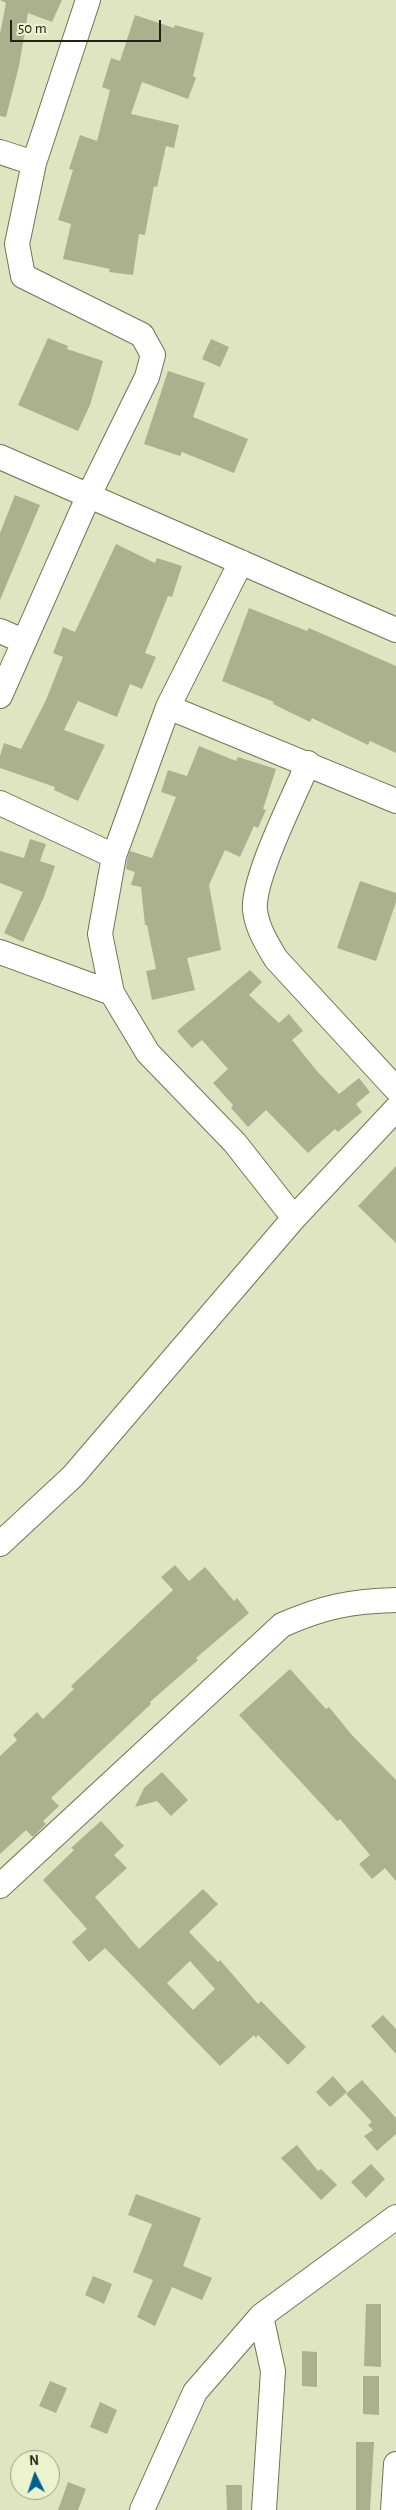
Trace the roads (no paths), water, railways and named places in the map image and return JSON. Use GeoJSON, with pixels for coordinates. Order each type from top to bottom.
{"type":"FeatureCollection","features":[{"type":"Feature","properties":{"kind":"street"},"geometry":{"type":"LineString","coordinates":[[0,696],[89,495],[147,378],[153,355],[142,335],[23,276],[17,244],[34,163],[88,0]]}},
{"type":"Feature","properties":{"kind":"street"},"geometry":{"type":"LineString","coordinates":[[0,152],[34,163]]}},
{"type":"Feature","properties":{"kind":"street"},"geometry":{"type":"LineString","coordinates":[[0,457],[396,630]]}},
{"type":"Feature","properties":{"kind":"street"},"geometry":{"type":"LineString","coordinates":[[241,562],[168,707],[114,856],[100,934],[112,993],[148,1052],[235,1143],[294,1218]]}},
{"type":"Feature","properties":{"kind":"street"},"geometry":{"type":"LineString","coordinates":[[0,631],[23,641]]}},
{"type":"Feature","properties":{"kind":"street"},"geometry":{"type":"LineString","coordinates":[[168,707],[308,763],[396,801]]}},
{"type":"Feature","properties":{"kind":"street"},"geometry":{"type":"LineString","coordinates":[[308,763],[259,880],[255,910],[263,936],[276,959],[396,1089]]}},
{"type":"Feature","properties":{"kind":"street"},"geometry":{"type":"LineString","coordinates":[[0,804],[114,856]]}},
{"type":"Feature","properties":{"kind":"street"},"geometry":{"type":"LineString","coordinates":[[0,952],[112,993]]}},
{"type":"Feature","properties":{"kind":"street"},"geometry":{"type":"LineString","coordinates":[[0,1544],[73,1476],[294,1218],[396,1109]]}},
{"type":"Feature","properties":{"kind":"street"},"geometry":{"type":"LineString","coordinates":[[0,1886],[282,1625],[323,1608],[349,1602],[396,1600]]}},
{"type":"Feature","properties":{"kind":"street"},"geometry":{"type":"LineString","coordinates":[[142,2510],[195,2392],[261,2316],[373,2236],[396,2217]]}},
{"type":"Feature","properties":{"kind":"street"},"geometry":{"type":"LineString","coordinates":[[373,2236],[396,2237]]}},
{"type":"Feature","properties":{"kind":"street"},"geometry":{"type":"LineString","coordinates":[[261,2316],[273,2371],[264,2510]]}},
{"type":"Feature","properties":{"kind":"street"},"geometry":{"type":"LineString","coordinates":[[392,2510],[396,2464]]}}]}
